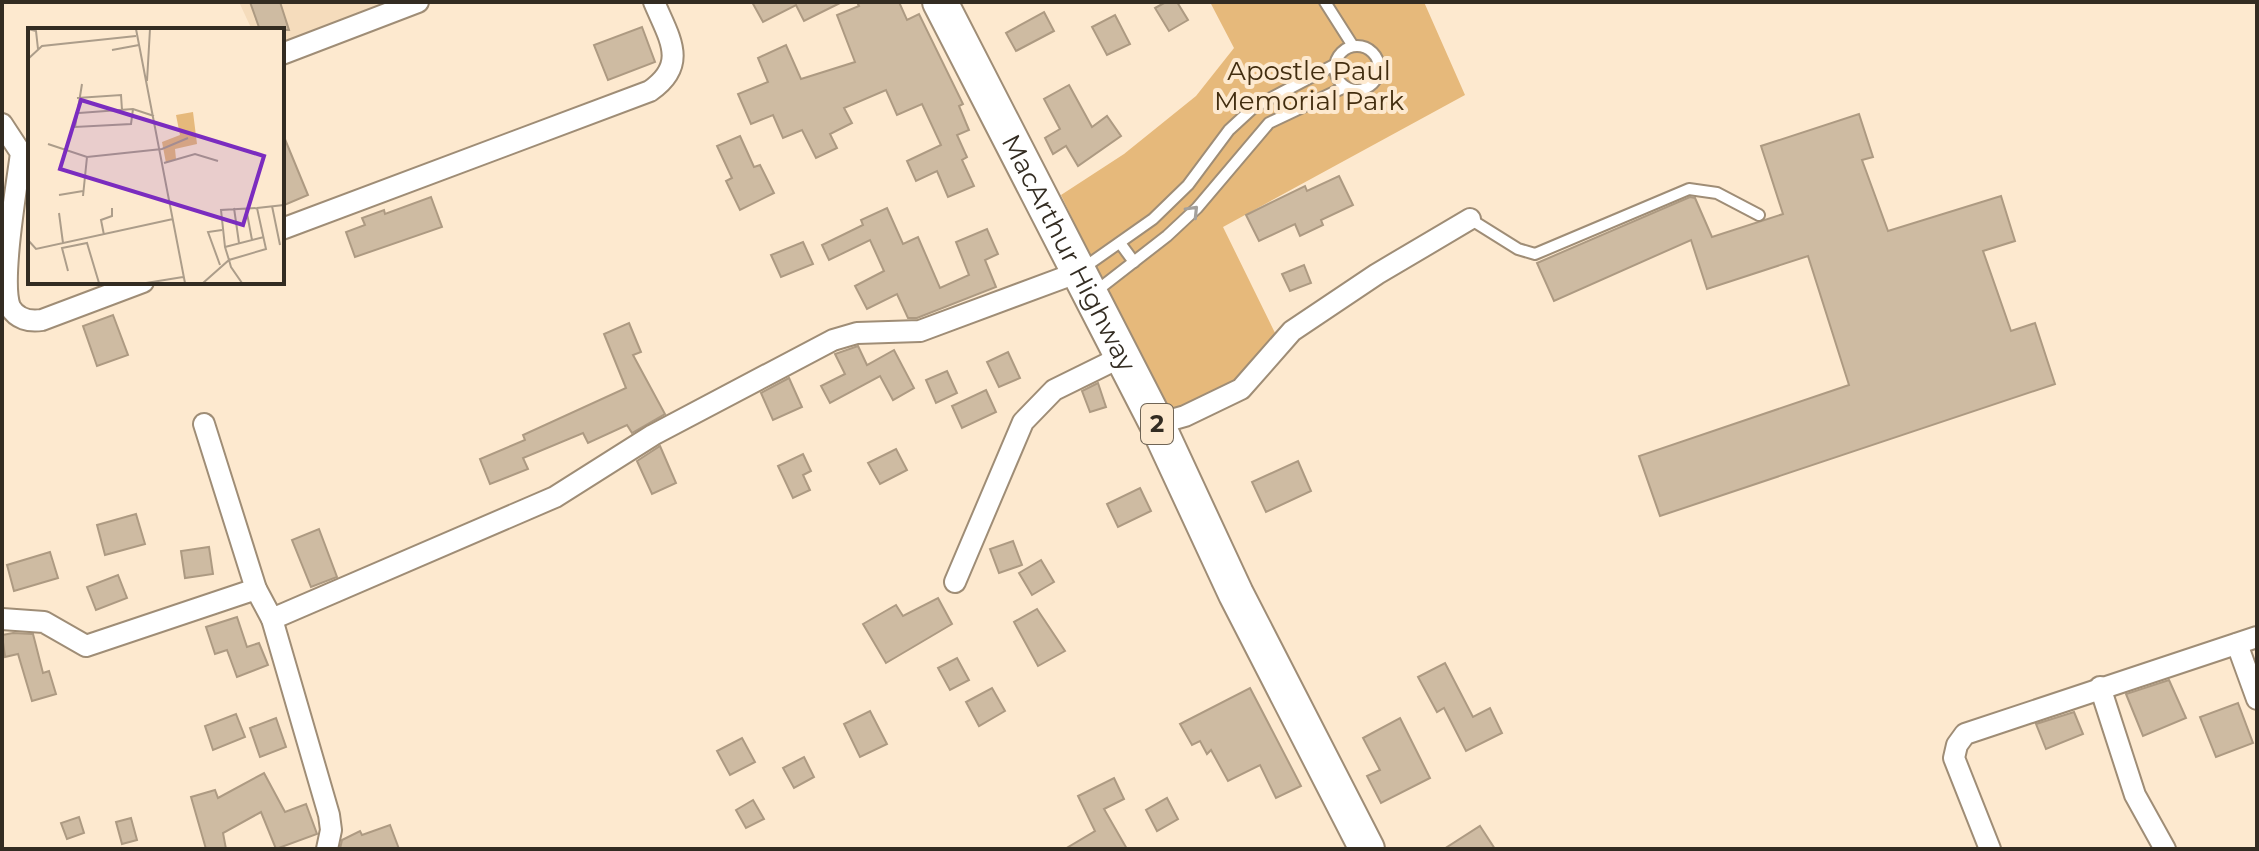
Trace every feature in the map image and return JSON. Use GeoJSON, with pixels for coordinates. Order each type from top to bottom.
{"type":"FeatureCollection","features":[{"type":"Feature","properties":{"kind":"highway","name":"MacArthur Highway"},"geometry":{"type":"LineString","coordinates":[[940,2],[1157,424],[1236,594],[1367,849]]}},
{"type":"Feature","properties":{"kind":"street"},"geometry":{"type":"LineString","coordinates":[[284,53],[418,2]]}},
{"type":"Feature","properties":{"kind":"street"},"geometry":{"type":"LineString","coordinates":[[284,228],[650,91],[666,78],[673,57],[654,2]]}},
{"type":"Feature","properties":{"kind":"street"},"geometry":{"type":"LineString","coordinates":[[2,124],[26,151],[6,273],[7,296],[14,312],[27,320],[42,320],[138,284]]}},
{"type":"Feature","properties":{"kind":"street"},"geometry":{"type":"LineString","coordinates":[[1157,424],[1185,416],[1241,389],[1292,331],[1377,274],[1470,219]]}},
{"type":"Feature","properties":{"kind":"street"},"geometry":{"type":"LineString","coordinates":[[272,619],[555,497],[653,435],[833,340],[857,333],[920,331],[1084,284]]}},
{"type":"Feature","properties":{"kind":"street"},"geometry":{"type":"LineString","coordinates":[[955,582],[1023,422],[1054,390],[1121,357]]}},
{"type":"Feature","properties":{"kind":"street"},"geometry":{"type":"LineString","coordinates":[[204,424],[256,589],[272,619],[329,815],[331,830],[327,849]]}},
{"type":"Feature","properties":{"kind":"street"},"geometry":{"type":"LineString","coordinates":[[2,619],[44,622],[86,646],[256,589]]}},
{"type":"Feature","properties":{"kind":"street"},"geometry":{"type":"LineString","coordinates":[[1990,849],[1957,769],[1955,751],[1960,739],[1971,730],[2257,637]]}},
{"type":"Feature","properties":{"kind":"street"},"geometry":{"type":"LineString","coordinates":[[2237,644],[2257,699]]}},
{"type":"Feature","properties":{"kind":"street"},"geometry":{"type":"LineString","coordinates":[[2100,687],[2135,795],[2165,849]]}},
{"type":"Feature","properties":{"kind":"lane"},"geometry":{"type":"LineString","coordinates":[[1325,2],[1353,46]]}},
{"type":"Feature","properties":{"kind":"lane"},"geometry":{"type":"LineString","coordinates":[[1084,284],[1134,262],[1167,236],[1197,208],[1269,123],[1345,87],[1362,90],[1376,80],[1380,72],[1376,55],[1361,46],[1353,46],[1339,56],[1336,73],[1345,87]]}},
{"type":"Feature","properties":{"kind":"lane"},"geometry":{"type":"LineString","coordinates":[[1084,284],[1120,243],[1153,219],[1188,185],[1229,130],[1254,107],[1336,64]]}},
{"type":"Feature","properties":{"kind":"lane"},"geometry":{"type":"LineString","coordinates":[[1254,107],[1269,123]]}},
{"type":"Feature","properties":{"kind":"lane"},"geometry":{"type":"LineString","coordinates":[[1470,219],[1518,249],[1535,254],[1689,189],[1717,193],[1759,215]]}},
{"type":"Feature","properties":{"kind":"lane"},"geometry":{"type":"LineString","coordinates":[[1153,219],[1167,236]]}},
{"type":"Feature","properties":{"kind":"lane"},"geometry":{"type":"LineString","coordinates":[[1120,243],[1134,262]]}},
{"type":"Feature","properties":{"kind":"shaded area"},"geometry":{"type":"Polygon","coordinates":[[[239,2],[386,2],[284,42],[284,28],[251,28],[239,2]]]}},
{"type":"Feature","properties":{"kind":"green space","name":"Apostle Paul Memorial Park"},"geometry":{"type":"Polygon","coordinates":[[[1210,2],[1424,2],[1465,95],[1223,227],[1277,337],[1240,383],[1173,417],[1119,317],[1061,195],[1124,154],[1196,96],[1234,48],[1210,2]]]}},
{"type":"Feature","properties":{"kind":"building"},"geometry":{"type":"Polygon","coordinates":[[[250,2],[280,2],[289,30],[259,28],[250,2]]]}},
{"type":"Feature","properties":{"kind":"building"},"geometry":{"type":"Polygon","coordinates":[[[752,2],[842,2],[804,21],[796,5],[763,22],[752,2]]]}},
{"type":"Feature","properties":{"kind":"building"},"geometry":{"type":"Polygon","coordinates":[[[857,2],[899,2],[907,20],[919,14],[963,104],[959,106],[969,130],[957,135],[967,157],[962,160],[974,186],[948,197],[937,171],[916,181],[907,161],[941,145],[922,104],[897,115],[886,90],[844,108],[852,123],[830,134],[837,148],[816,158],[802,130],[783,138],[773,115],[751,124],[738,94],[768,82],[758,58],[786,45],[801,79],[855,62],[837,15],[859,6],[857,2]]]}},
{"type":"Feature","properties":{"kind":"building"},"geometry":{"type":"Polygon","coordinates":[[[1166,2],[1177,2],[1188,20],[1169,31],[1155,8],[1166,2]]]}},
{"type":"Feature","properties":{"kind":"building"},"geometry":{"type":"Polygon","coordinates":[[[1044,12],[1054,31],[1016,51],[1006,33],[1044,12]]]}},
{"type":"Feature","properties":{"kind":"building"},"geometry":{"type":"Polygon","coordinates":[[[1115,15],[1130,44],[1107,55],[1092,27],[1115,15]]]}},
{"type":"Feature","properties":{"kind":"building"},"geometry":{"type":"Polygon","coordinates":[[[642,27],[655,62],[608,80],[594,45],[642,27]]]}},
{"type":"Feature","properties":{"kind":"building"},"geometry":{"type":"Polygon","coordinates":[[[1069,85],[1092,127],[1107,116],[1121,136],[1078,166],[1066,146],[1053,154],[1045,138],[1060,129],[1044,99],[1069,85]]]}},
{"type":"Feature","properties":{"kind":"building"},"geometry":{"type":"Polygon","coordinates":[[[1859,114],[1873,157],[1862,160],[1888,231],[2001,196],[2015,241],[1983,251],[2011,331],[2035,323],[2055,384],[1660,516],[1639,456],[1849,385],[1808,256],[1707,289],[1691,240],[1554,301],[1537,263],[1690,197],[1695,198],[1712,237],[1783,214],[1761,146],[1859,114]]]}},
{"type":"Feature","properties":{"kind":"building"},"geometry":{"type":"Polygon","coordinates":[[[740,136],[754,167],[760,165],[774,193],[740,210],[726,181],[732,178],[717,146],[740,136]]]}},
{"type":"Feature","properties":{"kind":"building"},"geometry":{"type":"Polygon","coordinates":[[[284,137],[308,195],[284,205],[284,137]]]}},
{"type":"Feature","properties":{"kind":"building"},"geometry":{"type":"Polygon","coordinates":[[[1339,176],[1353,205],[1321,220],[1323,225],[1300,236],[1295,224],[1259,241],[1246,215],[1305,186],[1307,191],[1339,176]]]}},
{"type":"Feature","properties":{"kind":"building"},"geometry":{"type":"Polygon","coordinates":[[[431,197],[442,227],[355,257],[346,232],[365,225],[362,218],[384,210],[385,214],[431,197]]]}},
{"type":"Feature","properties":{"kind":"building"},"geometry":{"type":"Polygon","coordinates":[[[887,208],[903,244],[918,237],[940,288],[969,275],[956,242],[987,229],[998,254],[985,260],[996,287],[917,318],[908,318],[897,294],[867,309],[855,286],[884,271],[870,240],[829,260],[822,245],[863,225],[861,220],[887,208]]]}},
{"type":"Feature","properties":{"kind":"building"},"geometry":{"type":"Polygon","coordinates":[[[803,242],[813,264],[781,277],[771,255],[803,242]]]}},
{"type":"Feature","properties":{"kind":"building"},"geometry":{"type":"Polygon","coordinates":[[[1304,265],[1311,283],[1290,291],[1282,274],[1304,265]]]}},
{"type":"Feature","properties":{"kind":"building"},"geometry":{"type":"Polygon","coordinates":[[[113,315],[128,355],[97,366],[83,326],[113,315]]]}},
{"type":"Feature","properties":{"kind":"building"},"geometry":{"type":"Polygon","coordinates":[[[629,323],[641,352],[633,355],[665,414],[632,433],[627,425],[588,443],[583,433],[523,458],[528,469],[490,484],[480,459],[525,440],[523,435],[626,388],[604,334],[629,323]]]}},
{"type":"Feature","properties":{"kind":"building"},"geometry":{"type":"Polygon","coordinates":[[[858,346],[867,365],[894,350],[914,388],[893,400],[880,376],[830,403],[821,386],[845,374],[835,354],[858,346]]]}},
{"type":"Feature","properties":{"kind":"building"},"geometry":{"type":"Polygon","coordinates":[[[1008,352],[1020,378],[999,387],[987,362],[1008,352]]]}},
{"type":"Feature","properties":{"kind":"building"},"geometry":{"type":"Polygon","coordinates":[[[947,371],[957,393],[936,403],[926,380],[947,371]]]}},
{"type":"Feature","properties":{"kind":"building"},"geometry":{"type":"Polygon","coordinates":[[[789,378],[802,407],[773,420],[761,393],[789,378]]]}},
{"type":"Feature","properties":{"kind":"building"},"geometry":{"type":"Polygon","coordinates":[[[1098,383],[1106,407],[1090,412],[1082,391],[1098,383]]]}},
{"type":"Feature","properties":{"kind":"building"},"geometry":{"type":"Polygon","coordinates":[[[986,390],[996,412],[962,428],[952,406],[986,390]]]}},
{"type":"Feature","properties":{"kind":"building"},"geometry":{"type":"Polygon","coordinates":[[[660,446],[676,483],[652,494],[637,461],[660,446]]]}},
{"type":"Feature","properties":{"kind":"building"},"geometry":{"type":"Polygon","coordinates":[[[896,449],[907,470],[880,484],[868,463],[896,449]]]}},
{"type":"Feature","properties":{"kind":"building"},"geometry":{"type":"Polygon","coordinates":[[[803,454],[811,471],[803,475],[810,490],[793,498],[778,466],[803,454]]]}},
{"type":"Feature","properties":{"kind":"building"},"geometry":{"type":"Polygon","coordinates":[[[1298,461],[1311,491],[1266,512],[1252,482],[1298,461]]]}},
{"type":"Feature","properties":{"kind":"building"},"geometry":{"type":"Polygon","coordinates":[[[1140,488],[1151,511],[1118,527],[1107,504],[1140,488]]]}},
{"type":"Feature","properties":{"kind":"building"},"geometry":{"type":"Polygon","coordinates":[[[136,514],[145,544],[105,555],[97,525],[136,514]]]}},
{"type":"Feature","properties":{"kind":"building"},"geometry":{"type":"Polygon","coordinates":[[[319,529],[337,577],[311,587],[292,540],[319,529]]]}},
{"type":"Feature","properties":{"kind":"building"},"geometry":{"type":"Polygon","coordinates":[[[1013,541],[1022,565],[999,573],[990,549],[1013,541]]]}},
{"type":"Feature","properties":{"kind":"building"},"geometry":{"type":"Polygon","coordinates":[[[209,547],[213,574],[185,578],[181,551],[209,547]]]}},
{"type":"Feature","properties":{"kind":"building"},"geometry":{"type":"Polygon","coordinates":[[[50,552],[58,578],[14,591],[7,565],[50,552]]]}},
{"type":"Feature","properties":{"kind":"building"},"geometry":{"type":"Polygon","coordinates":[[[1041,560],[1054,582],[1032,595],[1019,573],[1041,560]]]}},
{"type":"Feature","properties":{"kind":"building"},"geometry":{"type":"Polygon","coordinates":[[[118,575],[127,598],[96,610],[87,587],[118,575]]]}},
{"type":"Feature","properties":{"kind":"building"},"geometry":{"type":"Polygon","coordinates":[[[938,598],[952,624],[886,663],[863,624],[896,605],[903,616],[938,598]]]}},
{"type":"Feature","properties":{"kind":"building"},"geometry":{"type":"Polygon","coordinates":[[[1037,609],[1065,651],[1038,666],[1014,622],[1037,609]]]}},
{"type":"Feature","properties":{"kind":"building"},"geometry":{"type":"Polygon","coordinates":[[[237,617],[247,647],[259,643],[268,665],[237,677],[227,650],[215,654],[206,627],[237,617]]]}},
{"type":"Feature","properties":{"kind":"building"},"geometry":{"type":"Polygon","coordinates":[[[33,634],[43,673],[49,671],[56,694],[32,701],[18,654],[5,657],[2,635],[33,634]]]}},
{"type":"Feature","properties":{"kind":"building"},"geometry":{"type":"Polygon","coordinates":[[[957,658],[969,680],[950,690],[938,668],[957,658]]]}},
{"type":"Feature","properties":{"kind":"building"},"geometry":{"type":"Polygon","coordinates":[[[1445,663],[1473,717],[1490,708],[1502,733],[1466,751],[1444,708],[1437,712],[1418,677],[1445,663]]]}},
{"type":"Feature","properties":{"kind":"building"},"geometry":{"type":"Polygon","coordinates":[[[2169,680],[2186,718],[2143,736],[2126,694],[2169,680]]]}},
{"type":"Feature","properties":{"kind":"building"},"geometry":{"type":"Polygon","coordinates":[[[992,688],[1005,711],[979,726],[966,702],[992,688]]]}},
{"type":"Feature","properties":{"kind":"building"},"geometry":{"type":"Polygon","coordinates":[[[1250,688],[1301,786],[1276,798],[1260,765],[1228,781],[1211,750],[1207,754],[1200,741],[1192,745],[1180,724],[1250,688]]]}},
{"type":"Feature","properties":{"kind":"building"},"geometry":{"type":"Polygon","coordinates":[[[2238,703],[2253,743],[2216,757],[2200,717],[2238,703]]]}},
{"type":"Feature","properties":{"kind":"building"},"geometry":{"type":"Polygon","coordinates":[[[870,711],[887,744],[860,757],[844,724],[870,711]]]}},
{"type":"Feature","properties":{"kind":"building"},"geometry":{"type":"Polygon","coordinates":[[[2074,712],[2083,734],[2046,749],[2036,724],[2074,712]]]}},
{"type":"Feature","properties":{"kind":"building"},"geometry":{"type":"Polygon","coordinates":[[[236,714],[245,737],[213,750],[205,726],[236,714]]]}},
{"type":"Feature","properties":{"kind":"building"},"geometry":{"type":"Polygon","coordinates":[[[276,718],[286,747],[260,757],[250,728],[276,718]]]}},
{"type":"Feature","properties":{"kind":"building"},"geometry":{"type":"Polygon","coordinates":[[[1400,718],[1430,778],[1381,803],[1367,776],[1380,770],[1363,738],[1400,718]]]}},
{"type":"Feature","properties":{"kind":"building"},"geometry":{"type":"Polygon","coordinates":[[[742,738],[755,762],[730,775],[717,751],[742,738]]]}},
{"type":"Feature","properties":{"kind":"building"},"geometry":{"type":"Polygon","coordinates":[[[804,757],[814,777],[794,788],[783,768],[804,757]]]}},
{"type":"Feature","properties":{"kind":"building"},"geometry":{"type":"Polygon","coordinates":[[[264,773],[285,812],[306,804],[317,834],[276,849],[261,812],[223,833],[226,849],[206,849],[191,797],[215,790],[218,798],[264,773]]]}},
{"type":"Feature","properties":{"kind":"building"},"geometry":{"type":"Polygon","coordinates":[[[1114,778],[1124,799],[1104,809],[1127,849],[1065,849],[1095,831],[1078,796],[1114,778]]]}},
{"type":"Feature","properties":{"kind":"building"},"geometry":{"type":"Polygon","coordinates":[[[1167,798],[1178,819],[1157,831],[1146,810],[1167,798]]]}},
{"type":"Feature","properties":{"kind":"building"},"geometry":{"type":"Polygon","coordinates":[[[753,800],[764,819],[746,828],[736,810],[753,800]]]}},
{"type":"Feature","properties":{"kind":"building"},"geometry":{"type":"Polygon","coordinates":[[[79,817],[84,833],[67,839],[61,823],[79,817]]]}},
{"type":"Feature","properties":{"kind":"building"},"geometry":{"type":"Polygon","coordinates":[[[131,818],[137,840],[122,844],[116,822],[131,818]]]}},
{"type":"Feature","properties":{"kind":"building"},"geometry":{"type":"Polygon","coordinates":[[[390,825],[399,849],[340,849],[342,840],[360,831],[362,835],[390,825]]]}},
{"type":"Feature","properties":{"kind":"building"},"geometry":{"type":"Polygon","coordinates":[[[1480,826],[1495,849],[1444,849],[1480,826]]]}}]}
